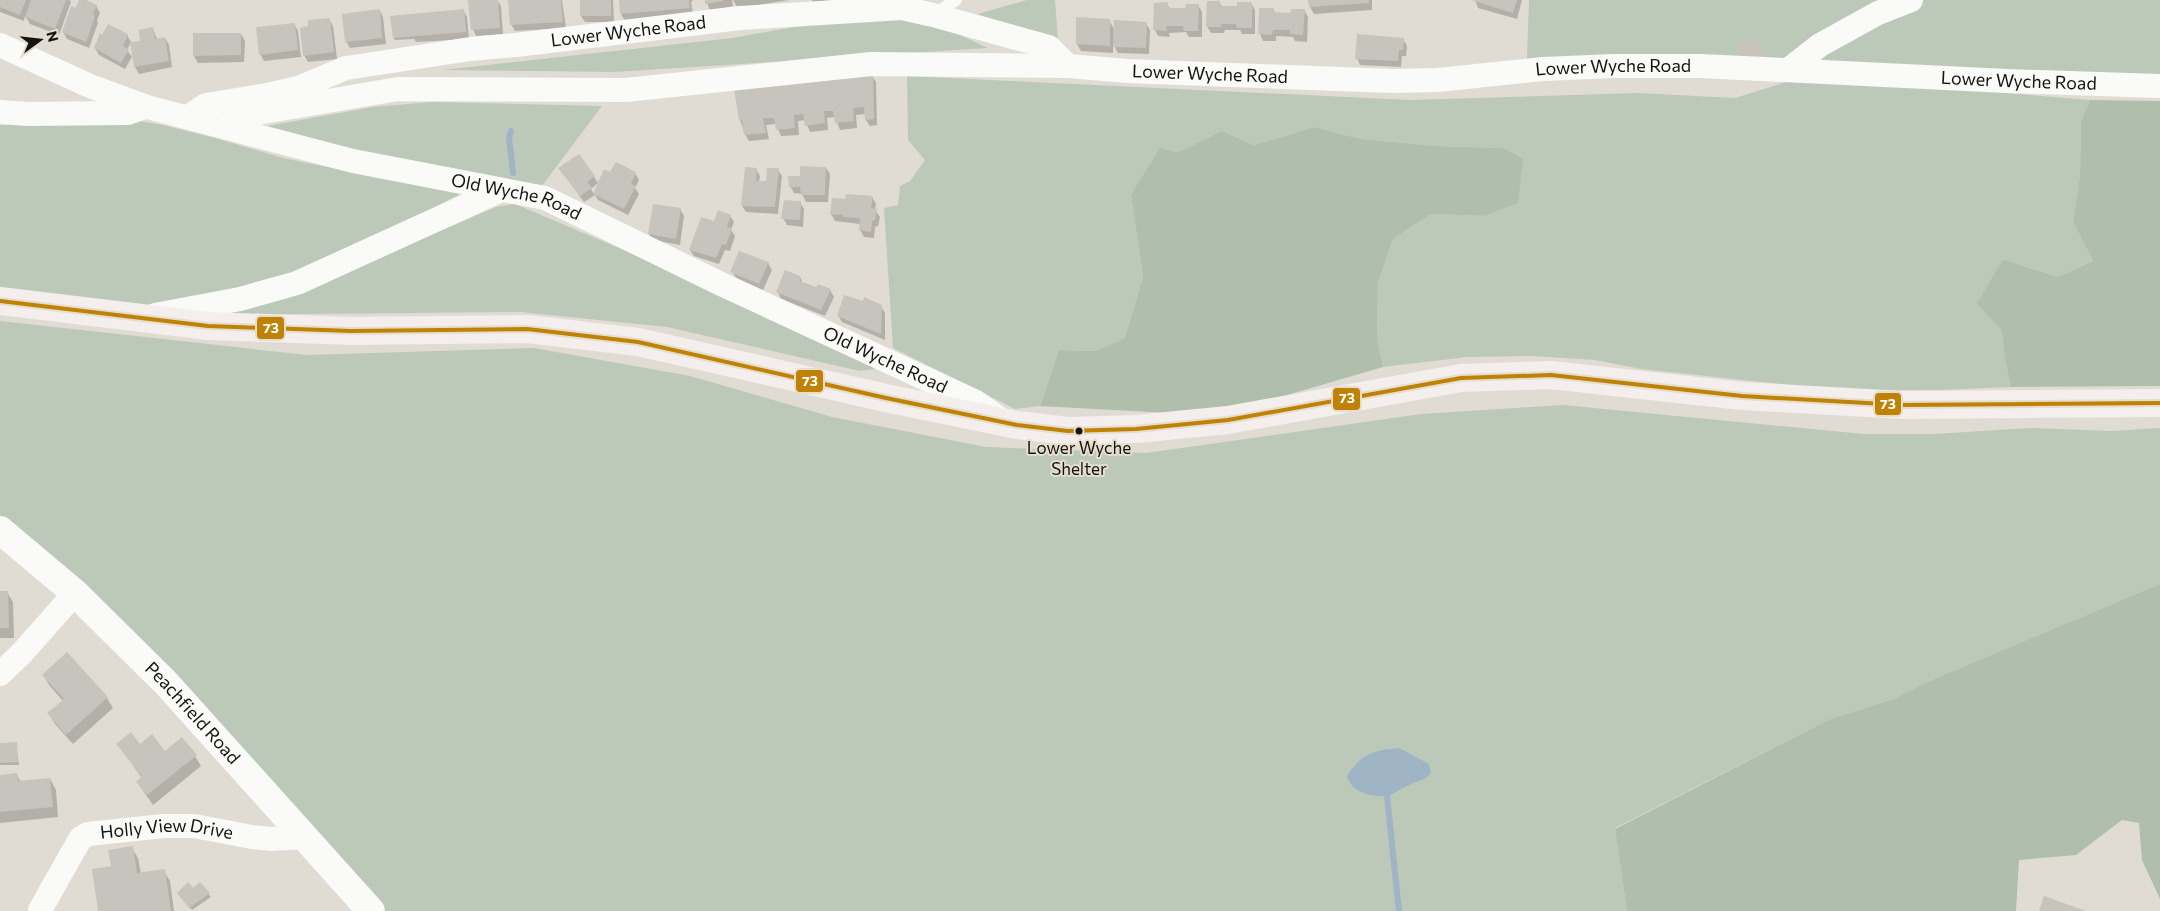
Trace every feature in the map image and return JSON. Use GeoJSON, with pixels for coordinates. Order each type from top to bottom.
{"type":"FeatureCollection","features":[{"type":"Feature","properties":{"kind":"highway"},"geometry":{"type":"LineString","coordinates":[[0,300],[208,326],[351,331],[527,329],[638,342],[886,398],[1016,425],[1068,431],[1136,429],[1228,420],[1461,378],[1551,375],[1742,396],[1902,405],[2160,403]]}},
{"type":"Feature","properties":{"kind":"street"},"geometry":{"type":"LineString","coordinates":[[1788,70],[1820,45],[1878,13],[1910,0]]}},
{"type":"Feature","properties":{"kind":"street","name":"Lower Wyche Road"},"geometry":{"type":"LineString","coordinates":[[188,117],[206,105],[298,88],[346,68],[470,49],[740,18],[902,8],[1049,48],[1068,66]]}},
{"type":"Feature","properties":{"kind":"street","name":"Old Wyche Road"},"geometry":{"type":"LineString","coordinates":[[0,45],[90,86],[147,107],[352,161],[545,198],[721,284],[976,402],[1005,422]]}},
{"type":"Feature","properties":{"kind":"street","name":"Lower Wyche Road"},"geometry":{"type":"LineString","coordinates":[[228,128],[240,116],[398,90],[626,90],[871,64],[1068,66],[1127,71],[1393,80],[1438,80],[1543,69],[1614,66],[1701,66],[2160,86]]}},
{"type":"Feature","properties":{"kind":"street"},"geometry":{"type":"LineString","coordinates":[[0,112],[28,114],[128,112],[147,107]]}},
{"type":"Feature","properties":{"kind":"street"},"geometry":{"type":"LineString","coordinates":[[143,317],[240,299],[297,283],[499,190]]}},
{"type":"Feature","properties":{"kind":"street","name":"Peachfield Road"},"geometry":{"type":"LineString","coordinates":[[0,530],[75,593],[166,683],[371,911]]}},
{"type":"Feature","properties":{"kind":"street"},"geometry":{"type":"LineString","coordinates":[[0,674],[22,653],[75,593]]}},
{"type":"Feature","properties":{"kind":"street","name":"Holly View Drive"},"geometry":{"type":"LineString","coordinates":[[40,911],[78,843],[88,834],[164,826],[194,826],[271,839],[304,837]]}},
{"type":"Feature","properties":{"kind":"lane"},"geometry":{"type":"LineString","coordinates":[[933,15],[956,0]]}},
{"type":"Feature","properties":{"kind":"green space"},"geometry":{"type":"Polygon","coordinates":[[[1027,0],[1055,0],[1058,40],[977,14],[1027,0]]]}},
{"type":"Feature","properties":{"kind":"green space"},"geometry":{"type":"Polygon","coordinates":[[[1529,0],[2160,0],[2160,78],[1615,54],[1527,59],[1529,0]]]}},
{"type":"Feature","properties":{"kind":"green space"},"geometry":{"type":"Polygon","coordinates":[[[902,8],[988,48],[615,72],[443,70],[732,38],[902,8]]]}},
{"type":"Feature","properties":{"kind":"green space"},"geometry":{"type":"Polygon","coordinates":[[[907,76],[1410,100],[1638,93],[1735,98],[1786,82],[1898,84],[2090,100],[2081,121],[2080,175],[2073,222],[2093,261],[2058,277],[2003,259],[2005,339],[2011,387],[1938,390],[1835,390],[1641,369],[1595,360],[1532,356],[1467,357],[1383,367],[1377,338],[1378,283],[1393,239],[1431,214],[1484,216],[1502,148],[1437,146],[1361,139],[1314,127],[1254,145],[1222,131],[1176,153],[1131,195],[1143,276],[1125,338],[1095,351],[1059,350],[1040,406],[1015,409],[893,348],[884,208],[898,205],[900,186],[910,181],[925,160],[908,140],[907,76]]]}},
{"type":"Feature","properties":{"kind":"green space"},"geometry":{"type":"Polygon","coordinates":[[[2090,100],[2160,101],[2160,386],[2011,387],[2002,330],[1977,304],[2003,259],[2058,277],[2093,261],[2073,222],[2080,175],[2081,121],[2090,100]]]}},
{"type":"Feature","properties":{"kind":"green space"},"geometry":{"type":"Polygon","coordinates":[[[432,102],[602,106],[541,187],[442,173],[262,127],[373,107],[432,102]]]}},
{"type":"Feature","properties":{"kind":"green space"},"geometry":{"type":"Polygon","coordinates":[[[132,120],[163,125],[215,138],[283,158],[460,194],[366,244],[294,276],[151,309],[0,288],[0,125],[132,120]]]}},
{"type":"Feature","properties":{"kind":"green space"},"geometry":{"type":"Polygon","coordinates":[[[1314,127],[1361,139],[1437,146],[1503,148],[1523,159],[1518,203],[1484,216],[1431,214],[1393,239],[1378,283],[1377,338],[1383,367],[1253,405],[1169,413],[1040,406],[1059,350],[1095,351],[1125,338],[1143,276],[1131,195],[1160,148],[1176,153],[1222,131],[1254,145],[1314,127]]]}},
{"type":"Feature","properties":{"kind":"green space"},"geometry":{"type":"Polygon","coordinates":[[[515,204],[898,366],[860,371],[667,327],[520,312],[201,315],[294,293],[496,207],[515,204]]]}},
{"type":"Feature","properties":{"kind":"green space"},"geometry":{"type":"Polygon","coordinates":[[[0,321],[307,355],[534,348],[690,376],[832,417],[986,447],[1146,453],[1421,414],[1563,405],[1864,434],[1934,434],[2031,428],[2112,431],[2160,428],[2160,584],[1936,678],[1893,699],[1830,719],[1615,828],[1627,911],[371,911],[0,530],[0,321]]]}},
{"type":"Feature","properties":{"kind":"green space"},"geometry":{"type":"Polygon","coordinates":[[[2160,584],[2160,899],[2142,860],[2139,823],[2122,820],[2076,855],[2019,860],[2016,911],[1627,911],[1615,829],[1830,719],[1893,699],[1936,678],[2160,584]]]}},
{"type":"Feature","properties":{"kind":"water"},"geometry":{"type":"Polygon","coordinates":[[[1399,748],[1429,764],[1431,773],[1423,779],[1385,796],[1373,796],[1357,790],[1349,781],[1347,776],[1358,762],[1368,754],[1399,748]]]}},
{"type":"Feature","properties":{"kind":"building"},"geometry":{"type":"Polygon","coordinates":[[[0,0],[26,0],[20,15],[0,7],[0,0]]]}},
{"type":"Feature","properties":{"kind":"building"},"geometry":{"type":"Polygon","coordinates":[[[31,0],[66,0],[55,29],[25,17],[31,0]]]}},
{"type":"Feature","properties":{"kind":"building"},"geometry":{"type":"Polygon","coordinates":[[[79,0],[86,0],[97,5],[86,42],[62,32],[71,6],[76,8],[79,0]]]}},
{"type":"Feature","properties":{"kind":"building"},"geometry":{"type":"Polygon","coordinates":[[[468,0],[498,0],[500,28],[471,30],[468,0]]]}},
{"type":"Feature","properties":{"kind":"building"},"geometry":{"type":"Polygon","coordinates":[[[508,0],[561,0],[563,22],[510,25],[508,0]]]}},
{"type":"Feature","properties":{"kind":"building"},"geometry":{"type":"Polygon","coordinates":[[[580,0],[611,0],[611,16],[580,16],[580,0]]]}},
{"type":"Feature","properties":{"kind":"building"},"geometry":{"type":"Polygon","coordinates":[[[619,0],[689,0],[690,8],[620,14],[619,0]]]}},
{"type":"Feature","properties":{"kind":"building"},"geometry":{"type":"Polygon","coordinates":[[[705,0],[724,0],[724,1],[705,4],[705,0]]]}},
{"type":"Feature","properties":{"kind":"building"},"geometry":{"type":"Polygon","coordinates":[[[1308,0],[1369,0],[1369,3],[1309,7],[1308,0]]]}},
{"type":"Feature","properties":{"kind":"building"},"geometry":{"type":"Polygon","coordinates":[[[1471,0],[1517,0],[1513,13],[1471,0]]]}},
{"type":"Feature","properties":{"kind":"building"},"geometry":{"type":"Polygon","coordinates":[[[1207,1],[1220,1],[1220,6],[1237,6],[1237,2],[1252,2],[1252,28],[1237,28],[1236,24],[1206,27],[1207,1]]]}},
{"type":"Feature","properties":{"kind":"building"},"geometry":{"type":"Polygon","coordinates":[[[1168,2],[1168,8],[1185,8],[1186,4],[1199,4],[1198,31],[1184,31],[1183,26],[1166,26],[1167,31],[1153,30],[1154,3],[1168,2]]]}},
{"type":"Feature","properties":{"kind":"building"},"geometry":{"type":"Polygon","coordinates":[[[1259,8],[1274,8],[1273,12],[1290,13],[1291,9],[1305,9],[1303,35],[1290,34],[1290,30],[1273,30],[1272,35],[1258,34],[1259,8]]]}},
{"type":"Feature","properties":{"kind":"building"},"geometry":{"type":"Polygon","coordinates":[[[380,9],[382,38],[345,42],[342,14],[380,9]]]}},
{"type":"Feature","properties":{"kind":"building"},"geometry":{"type":"Polygon","coordinates":[[[464,9],[466,32],[393,38],[390,16],[464,9]]]}},
{"type":"Feature","properties":{"kind":"building"},"geometry":{"type":"Polygon","coordinates":[[[1076,17],[1110,19],[1110,46],[1076,44],[1076,17]]]}},
{"type":"Feature","properties":{"kind":"building"},"geometry":{"type":"Polygon","coordinates":[[[330,18],[334,52],[303,56],[300,28],[308,26],[308,20],[330,18]]]}},
{"type":"Feature","properties":{"kind":"building"},"geometry":{"type":"Polygon","coordinates":[[[1114,20],[1147,22],[1146,48],[1113,47],[1114,20]]]}},
{"type":"Feature","properties":{"kind":"building"},"geometry":{"type":"Polygon","coordinates":[[[295,23],[298,50],[259,55],[256,27],[295,23]]]}},
{"type":"Feature","properties":{"kind":"building"},"geometry":{"type":"Polygon","coordinates":[[[108,24],[128,34],[123,46],[129,49],[121,63],[94,48],[100,33],[102,35],[108,24]]]}},
{"type":"Feature","properties":{"kind":"building"},"geometry":{"type":"Polygon","coordinates":[[[153,27],[155,39],[165,37],[169,61],[134,67],[130,42],[140,41],[139,30],[153,27]]]}},
{"type":"Feature","properties":{"kind":"building"},"geometry":{"type":"Polygon","coordinates":[[[193,33],[241,33],[241,55],[193,56],[193,33]]]}},
{"type":"Feature","properties":{"kind":"building"},"geometry":{"type":"Polygon","coordinates":[[[1357,34],[1404,38],[1403,50],[1399,50],[1398,61],[1355,59],[1357,34]]]}},
{"type":"Feature","properties":{"kind":"building"},"geometry":{"type":"Polygon","coordinates":[[[1740,41],[1765,43],[1763,59],[1738,57],[1740,41]]]}},
{"type":"Feature","properties":{"kind":"building"},"geometry":{"type":"Polygon","coordinates":[[[873,74],[874,119],[865,120],[864,107],[853,108],[854,121],[835,123],[833,111],[824,111],[825,123],[805,126],[803,114],[794,115],[795,128],[776,130],[774,118],[763,118],[766,133],[744,135],[742,120],[739,120],[734,89],[873,74]]]}},
{"type":"Feature","properties":{"kind":"building"},"geometry":{"type":"Polygon","coordinates":[[[579,154],[595,176],[587,182],[592,188],[580,196],[558,168],[579,154]]]}},
{"type":"Feature","properties":{"kind":"building"},"geometry":{"type":"Polygon","coordinates":[[[616,162],[636,172],[631,184],[636,186],[624,209],[593,194],[604,169],[610,172],[616,162]]]}},
{"type":"Feature","properties":{"kind":"building"},"geometry":{"type":"Polygon","coordinates":[[[800,166],[826,167],[825,195],[801,195],[800,187],[789,187],[788,176],[800,176],[800,166]]]}},
{"type":"Feature","properties":{"kind":"building"},"geometry":{"type":"Polygon","coordinates":[[[745,167],[757,168],[756,181],[766,181],[767,168],[779,168],[775,207],[741,206],[745,167]]]}},
{"type":"Feature","properties":{"kind":"building"},"geometry":{"type":"Polygon","coordinates":[[[846,194],[873,196],[871,208],[877,209],[875,220],[872,221],[871,232],[859,230],[860,218],[830,214],[832,198],[845,199],[846,194]]]}},
{"type":"Feature","properties":{"kind":"building"},"geometry":{"type":"Polygon","coordinates":[[[784,200],[801,201],[800,220],[781,219],[784,200]]]}},
{"type":"Feature","properties":{"kind":"building"},"geometry":{"type":"Polygon","coordinates":[[[653,204],[681,208],[676,239],[648,234],[653,204]]]}},
{"type":"Feature","properties":{"kind":"building"},"geometry":{"type":"Polygon","coordinates":[[[718,210],[731,215],[727,227],[732,228],[726,245],[722,244],[716,258],[689,250],[701,217],[714,221],[718,210]]]}},
{"type":"Feature","properties":{"kind":"building"},"geometry":{"type":"Polygon","coordinates":[[[739,251],[769,262],[759,284],[730,272],[739,251]]]}},
{"type":"Feature","properties":{"kind":"building"},"geometry":{"type":"Polygon","coordinates":[[[785,270],[800,276],[800,281],[816,287],[818,284],[831,289],[821,310],[776,292],[785,270]]]}},
{"type":"Feature","properties":{"kind":"building"},"geometry":{"type":"Polygon","coordinates":[[[844,295],[863,301],[864,297],[882,305],[881,334],[837,316],[844,295]]]}},
{"type":"Feature","properties":{"kind":"building"},"geometry":{"type":"Polygon","coordinates":[[[0,591],[8,591],[9,628],[0,628],[0,591]]]}},
{"type":"Feature","properties":{"kind":"building"},"geometry":{"type":"Polygon","coordinates":[[[67,652],[108,697],[66,735],[47,713],[64,699],[42,675],[67,652]]]}},
{"type":"Feature","properties":{"kind":"building"},"geometry":{"type":"Polygon","coordinates":[[[131,732],[140,744],[152,734],[165,751],[182,737],[197,755],[147,795],[136,782],[142,776],[116,744],[131,732]]]}},
{"type":"Feature","properties":{"kind":"building"},"geometry":{"type":"Polygon","coordinates":[[[17,742],[18,762],[0,763],[0,743],[17,742]]]}},
{"type":"Feature","properties":{"kind":"building"},"geometry":{"type":"Polygon","coordinates":[[[17,773],[18,781],[50,778],[53,807],[0,812],[0,775],[17,773]]]}},
{"type":"Feature","properties":{"kind":"building"},"geometry":{"type":"Polygon","coordinates":[[[133,846],[137,873],[165,869],[171,911],[98,911],[92,869],[111,866],[108,850],[133,846]]]}},
{"type":"Feature","properties":{"kind":"building"},"geometry":{"type":"Polygon","coordinates":[[[188,882],[193,888],[200,882],[210,893],[189,908],[177,893],[188,882]]]}},
{"type":"Feature","properties":{"kind":"building"},"geometry":{"type":"Polygon","coordinates":[[[2044,896],[2086,911],[2039,911],[2044,896]]]}},
{"type":"Feature","properties":{"kind":"waterway"},"geometry":{"type":"LineString","coordinates":[[511,131],[509,137],[513,173]]}},
{"type":"Feature","properties":{"kind":"waterway"},"geometry":{"type":"LineString","coordinates":[[1387,796],[1399,911]]}},
{"type":"Feature","properties":{"kind":"transit line","name":"73"},"geometry":{"type":"LineString","coordinates":[[0,301],[208,326],[351,331],[527,329],[638,342],[886,398],[1017,425],[1068,431],[1136,429],[1228,420],[1461,378],[1551,375],[1742,396],[1902,405],[2160,403]]}},
{"type":"Feature","properties":{"kind":"place","name":"Lower Wyche Shelter"},"geometry":{"type":"Point","coordinates":[1079,431]}}]}
